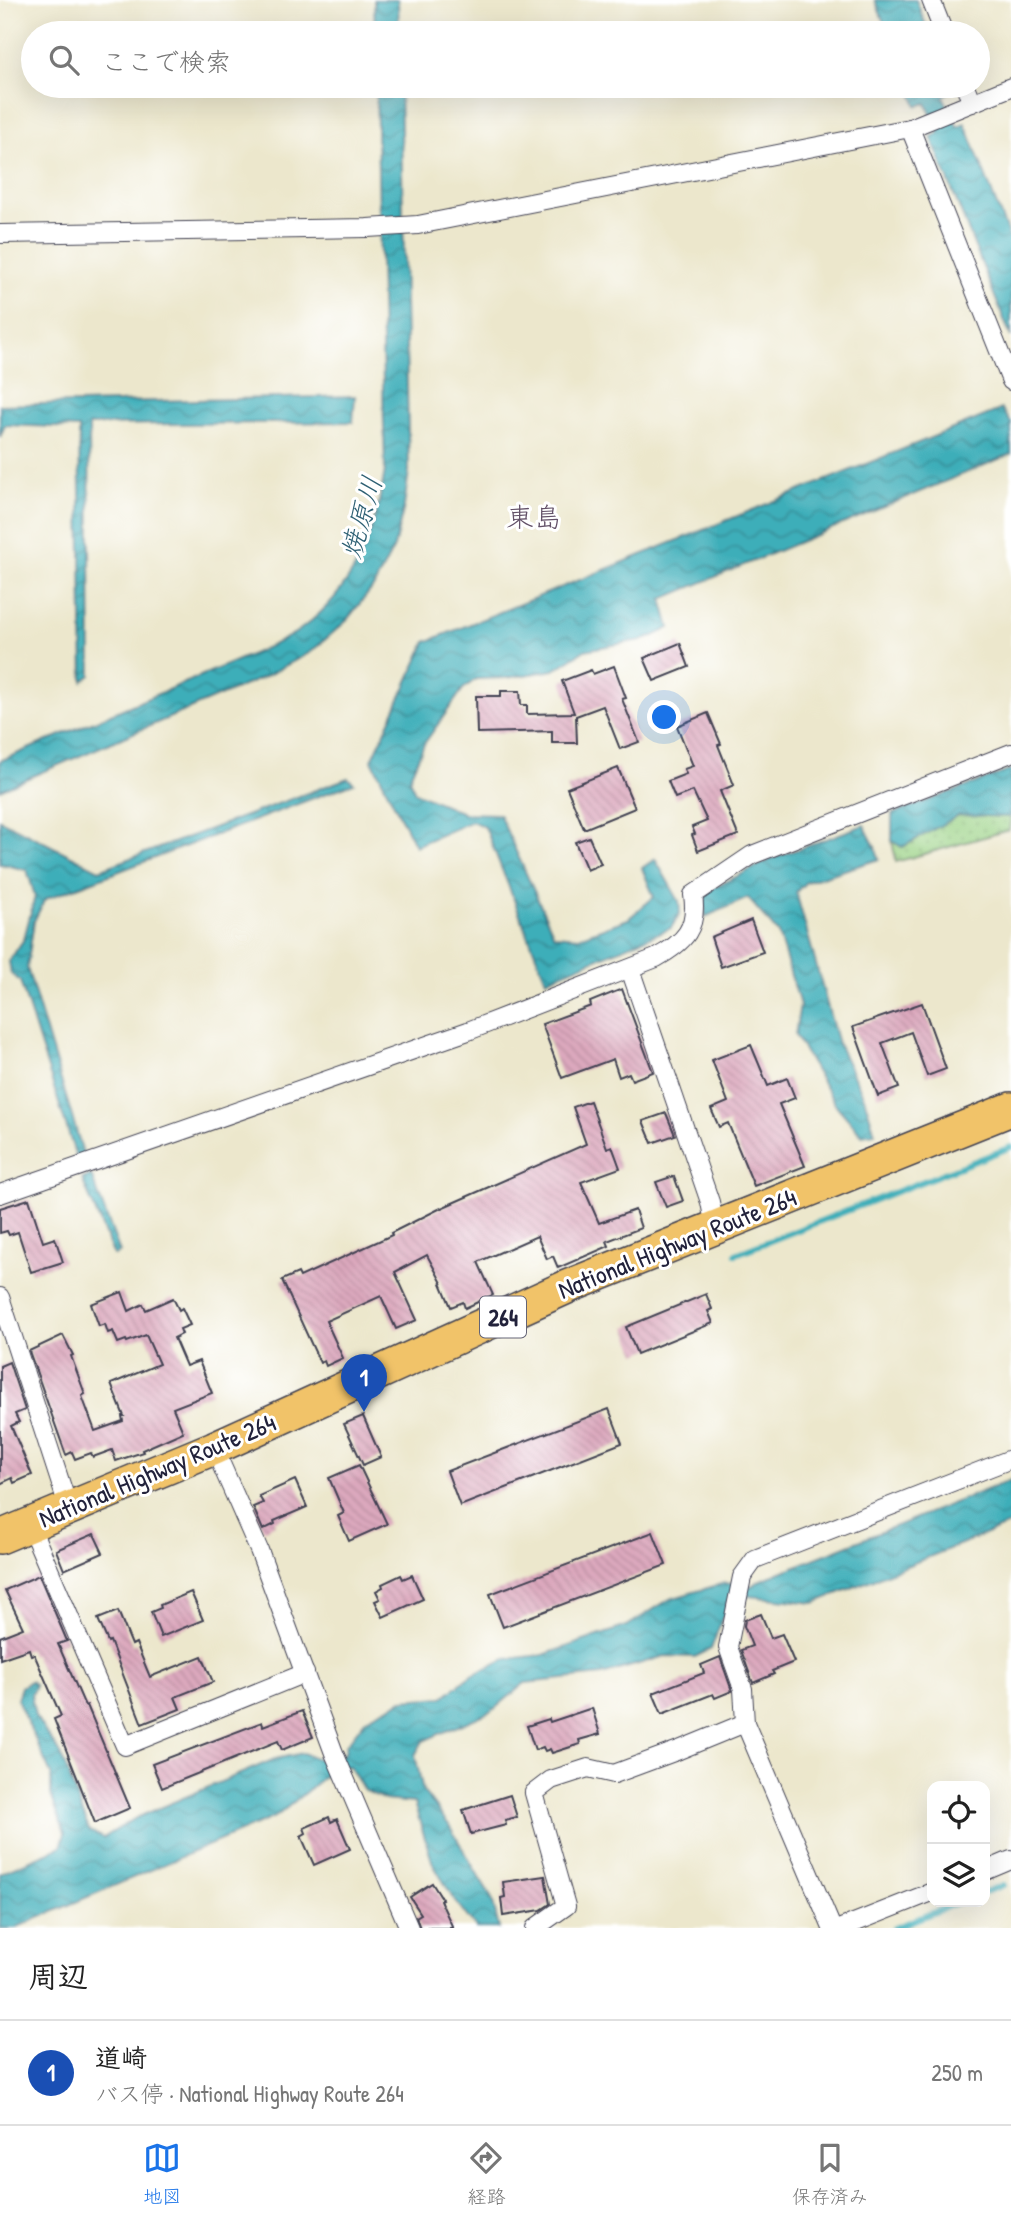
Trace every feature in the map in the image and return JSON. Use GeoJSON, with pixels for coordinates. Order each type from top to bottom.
{"type":"FeatureCollection","features":[{"type":"Feature","properties":{"kind":"highway","name":"National Highway Route 264"},"geometry":{"type":"LineString","coordinates":[[15,1531],[215,1448],[569,1286],[1011,1109]]}},
{"type":"Feature","properties":{"kind":"street"},"geometry":{"type":"LineString","coordinates":[[931,0],[939,21]]}},
{"type":"Feature","properties":{"kind":"street"},"geometry":{"type":"LineString","coordinates":[[990,95],[1011,87]]}},
{"type":"Feature","properties":{"kind":"street"},"geometry":{"type":"LineString","coordinates":[[963,106],[964,98]]}},
{"type":"Feature","properties":{"kind":"street"},"geometry":{"type":"LineString","coordinates":[[0,234],[418,225],[918,125],[983,98]]}},
{"type":"Feature","properties":{"kind":"street"},"geometry":{"type":"LineString","coordinates":[[918,125],[1011,381]]}},
{"type":"Feature","properties":{"kind":"street"},"geometry":{"type":"LineString","coordinates":[[0,1194],[468,1031],[630,969],[671,950],[690,931],[693,924],[693,894],[752,855],[1011,753]]}},
{"type":"Feature","properties":{"kind":"street"},"geometry":{"type":"LineString","coordinates":[[630,969],[710,1202],[715,1227]]}},
{"type":"Feature","properties":{"kind":"street"},"geometry":{"type":"LineString","coordinates":[[0,1297],[69,1509]]}},
{"type":"Feature","properties":{"kind":"street"},"geometry":{"type":"LineString","coordinates":[[215,1448],[259,1550],[334,1753],[409,1928]]}},
{"type":"Feature","properties":{"kind":"street"},"geometry":{"type":"LineString","coordinates":[[832,1928],[746,1723],[743,1689],[728,1647],[742,1577],[755,1559],[1011,1458]]}},
{"type":"Feature","properties":{"kind":"street"},"geometry":{"type":"LineString","coordinates":[[15,1531],[125,1746],[305,1673]]}},
{"type":"Feature","properties":{"kind":"street"},"geometry":{"type":"LineString","coordinates":[[535,1928],[566,1906],[534,1793],[551,1780],[588,1768],[614,1774],[746,1723]]}},
{"type":"Feature","properties":{"kind":"street"},"geometry":{"type":"LineString","coordinates":[[990,1869],[1011,1860]]}},
{"type":"Feature","properties":{"kind":"street"},"geometry":{"type":"LineString","coordinates":[[841,1928],[927,1894]]}},
{"type":"Feature","properties":{"kind":"green space"},"geometry":{"type":"Polygon","coordinates":[[[1011,814],[1009,830],[896,862],[892,841],[903,847],[959,815],[1010,817],[1011,814]]]}},
{"type":"Feature","properties":{"kind":"water"},"geometry":{"type":"Polygon","coordinates":[[[374,0],[398,0],[399,21],[375,21],[374,0]]]}},
{"type":"Feature","properties":{"kind":"water"},"geometry":{"type":"Polygon","coordinates":[[[875,0],[916,0],[924,21],[883,21],[875,0]]]}},
{"type":"Feature","properties":{"kind":"water"},"geometry":{"type":"Polygon","coordinates":[[[376,98],[400,98],[409,471],[394,547],[374,586],[345,622],[311,652],[264,677],[0,790],[0,761],[296,633],[336,596],[360,559],[375,517],[385,470],[376,98]]]}},
{"type":"Feature","properties":{"kind":"water"},"geometry":{"type":"Polygon","coordinates":[[[914,98],[944,98],[957,126],[965,123],[1011,242],[1011,337],[931,137],[939,133],[926,103],[917,106],[914,98]]]}},
{"type":"Feature","properties":{"kind":"water"},"geometry":{"type":"Polygon","coordinates":[[[355,396],[353,422],[89,425],[91,675],[83,681],[79,428],[5,425],[0,437],[0,405],[355,396]]]}},
{"type":"Feature","properties":{"kind":"water"},"geometry":{"type":"Polygon","coordinates":[[[1002,409],[1011,423],[1011,454],[662,599],[670,628],[647,639],[585,650],[554,670],[506,678],[476,679],[463,689],[424,744],[409,779],[415,792],[463,813],[499,814],[554,935],[579,937],[628,919],[654,897],[642,868],[655,859],[679,901],[680,913],[671,928],[546,980],[485,827],[472,821],[415,846],[372,760],[426,642],[1002,409]]]}},
{"type":"Feature","properties":{"kind":"water"},"geometry":{"type":"Polygon","coordinates":[[[1011,770],[1010,817],[959,815],[902,847],[892,841],[892,814],[1011,770]]]}},
{"type":"Feature","properties":{"kind":"water"},"geometry":{"type":"Polygon","coordinates":[[[348,778],[354,783],[45,899],[34,921],[27,968],[84,1156],[77,1160],[20,981],[11,974],[9,961],[24,939],[35,896],[27,870],[0,864],[0,820],[99,870],[348,778]]]}},
{"type":"Feature","properties":{"kind":"water"},"geometry":{"type":"Polygon","coordinates":[[[864,825],[879,859],[806,882],[796,892],[838,1044],[864,1097],[875,1133],[862,1135],[835,1104],[795,1035],[800,1005],[778,933],[748,898],[705,917],[705,892],[774,858],[864,825]]]}},
{"type":"Feature","properties":{"kind":"water"},"geometry":{"type":"Polygon","coordinates":[[[91,1175],[120,1252],[114,1256],[82,1179],[91,1175]]]}},
{"type":"Feature","properties":{"kind":"water"},"geometry":{"type":"Polygon","coordinates":[[[1011,1480],[1011,1524],[814,1603],[731,1594],[711,1649],[695,1657],[665,1656],[602,1675],[525,1683],[492,1711],[423,1741],[415,1755],[423,1791],[449,1825],[492,1899],[499,1928],[476,1928],[454,1899],[433,1864],[414,1803],[385,1800],[364,1790],[349,1766],[332,1770],[277,1816],[15,1928],[0,1928],[0,1873],[61,1847],[65,1833],[51,1795],[51,1774],[17,1699],[21,1687],[30,1681],[35,1685],[31,1695],[35,1716],[61,1755],[89,1830],[103,1838],[136,1818],[275,1759],[303,1753],[326,1762],[345,1753],[346,1745],[366,1719],[403,1700],[443,1697],[470,1676],[505,1659],[543,1655],[627,1626],[670,1599],[725,1583],[751,1586],[1011,1480]]]}},
{"type":"Feature","properties":{"kind":"building"},"geometry":{"type":"Polygon","coordinates":[[[680,643],[689,667],[654,681],[644,658],[680,643]]]}},
{"type":"Feature","properties":{"kind":"building"},"geometry":{"type":"Polygon","coordinates":[[[614,666],[626,698],[622,699],[639,742],[620,749],[603,706],[576,716],[577,743],[552,743],[552,731],[477,733],[476,696],[501,696],[501,691],[520,691],[521,705],[527,705],[527,714],[574,713],[562,681],[591,670],[593,674],[614,666]]]}},
{"type":"Feature","properties":{"kind":"building"},"geometry":{"type":"Polygon","coordinates":[[[708,713],[734,785],[720,791],[738,835],[698,851],[692,827],[707,821],[693,791],[675,798],[668,781],[686,774],[684,769],[693,766],[677,726],[708,713]]]}},
{"type":"Feature","properties":{"kind":"building"},"geometry":{"type":"Polygon","coordinates":[[[618,768],[635,808],[584,829],[567,788],[618,768]]]}},
{"type":"Feature","properties":{"kind":"building"},"geometry":{"type":"Polygon","coordinates":[[[589,837],[601,864],[587,870],[575,842],[589,837]]]}},
{"type":"Feature","properties":{"kind":"building"},"geometry":{"type":"Polygon","coordinates":[[[751,920],[763,952],[721,967],[711,937],[751,920]]]}},
{"type":"Feature","properties":{"kind":"building"},"geometry":{"type":"Polygon","coordinates":[[[622,989],[653,1072],[632,1080],[629,1073],[619,1077],[613,1059],[562,1078],[542,1024],[591,1006],[590,1002],[622,989]]]}},
{"type":"Feature","properties":{"kind":"building"},"geometry":{"type":"Polygon","coordinates":[[[922,1003],[946,1069],[927,1076],[911,1032],[882,1043],[899,1088],[878,1096],[853,1027],[922,1003]]]}},
{"type":"Feature","properties":{"kind":"building"},"geometry":{"type":"Polygon","coordinates":[[[751,1045],[768,1086],[787,1078],[795,1098],[779,1104],[805,1166],[754,1186],[728,1123],[719,1127],[711,1109],[728,1102],[712,1060],[751,1045]]]}},
{"type":"Feature","properties":{"kind":"building"},"geometry":{"type":"Polygon","coordinates":[[[590,1101],[607,1148],[612,1146],[620,1168],[581,1182],[599,1223],[635,1210],[641,1228],[607,1241],[609,1246],[558,1268],[553,1256],[547,1259],[537,1236],[478,1262],[493,1295],[465,1308],[463,1302],[451,1307],[427,1255],[395,1272],[417,1320],[396,1329],[381,1296],[326,1321],[343,1358],[326,1366],[324,1361],[320,1363],[282,1280],[298,1273],[300,1277],[392,1235],[391,1233],[439,1209],[586,1144],[573,1107],[590,1101]]]}},
{"type":"Feature","properties":{"kind":"building"},"geometry":{"type":"Polygon","coordinates":[[[666,1113],[675,1135],[652,1143],[643,1121],[666,1113]]]}},
{"type":"Feature","properties":{"kind":"building"},"geometry":{"type":"Polygon","coordinates":[[[674,1176],[683,1201],[666,1207],[656,1182],[674,1176]]]}},
{"type":"Feature","properties":{"kind":"building"},"geometry":{"type":"Polygon","coordinates":[[[29,1199],[43,1242],[55,1238],[63,1262],[31,1272],[18,1232],[9,1235],[7,1231],[0,1233],[0,1208],[29,1199]]]}},
{"type":"Feature","properties":{"kind":"building"},"geometry":{"type":"Polygon","coordinates":[[[122,1292],[129,1311],[143,1304],[146,1310],[173,1298],[179,1310],[182,1308],[190,1325],[180,1329],[182,1334],[174,1338],[186,1366],[199,1361],[212,1393],[173,1408],[183,1432],[142,1450],[143,1452],[116,1461],[112,1450],[93,1457],[91,1453],[75,1459],[72,1452],[66,1455],[29,1351],[63,1335],[73,1355],[71,1356],[85,1394],[82,1396],[95,1431],[123,1421],[124,1416],[111,1384],[159,1364],[146,1335],[118,1343],[113,1331],[108,1333],[105,1324],[99,1326],[91,1304],[122,1292]]]}},
{"type":"Feature","properties":{"kind":"building"},"geometry":{"type":"Polygon","coordinates":[[[706,1294],[712,1309],[708,1311],[713,1323],[637,1354],[626,1327],[706,1294]]]}},
{"type":"Feature","properties":{"kind":"building"},"geometry":{"type":"Polygon","coordinates":[[[9,1362],[25,1410],[15,1414],[19,1422],[11,1426],[32,1475],[14,1483],[12,1478],[0,1484],[0,1366],[9,1362]]]}},
{"type":"Feature","properties":{"kind":"building"},"geometry":{"type":"Polygon","coordinates":[[[609,1409],[622,1443],[460,1506],[447,1471],[609,1409]]]}},
{"type":"Feature","properties":{"kind":"building"},"geometry":{"type":"Polygon","coordinates":[[[363,1416],[381,1457],[363,1465],[344,1424],[363,1416]]]}},
{"type":"Feature","properties":{"kind":"building"},"geometry":{"type":"Polygon","coordinates":[[[359,1465],[387,1524],[349,1541],[338,1516],[344,1513],[329,1478],[359,1465]]]}},
{"type":"Feature","properties":{"kind":"building"},"geometry":{"type":"Polygon","coordinates":[[[295,1480],[307,1507],[274,1521],[275,1524],[263,1530],[253,1507],[263,1503],[259,1496],[295,1480]]]}},
{"type":"Feature","properties":{"kind":"building"},"geometry":{"type":"Polygon","coordinates":[[[653,1532],[666,1565],[503,1627],[490,1594],[653,1532]]]}},
{"type":"Feature","properties":{"kind":"building"},"geometry":{"type":"Polygon","coordinates":[[[94,1534],[103,1553],[64,1570],[56,1550],[94,1534]]]}},
{"type":"Feature","properties":{"kind":"building"},"geometry":{"type":"Polygon","coordinates":[[[39,1575],[67,1641],[58,1644],[130,1808],[95,1823],[54,1719],[61,1716],[34,1654],[31,1655],[29,1649],[0,1659],[0,1637],[23,1628],[5,1590],[39,1575]]]}},
{"type":"Feature","properties":{"kind":"building"},"geometry":{"type":"Polygon","coordinates":[[[401,1575],[403,1579],[412,1575],[423,1599],[383,1617],[375,1601],[380,1599],[376,1591],[383,1587],[382,1584],[401,1575]]]}},
{"type":"Feature","properties":{"kind":"building"},"geometry":{"type":"Polygon","coordinates":[[[191,1592],[203,1620],[161,1637],[151,1612],[161,1608],[160,1605],[191,1592]]]}},
{"type":"Feature","properties":{"kind":"building"},"geometry":{"type":"Polygon","coordinates":[[[118,1611],[132,1645],[136,1643],[150,1677],[202,1656],[213,1682],[175,1697],[180,1709],[142,1724],[110,1641],[108,1642],[98,1619],[118,1611]]]}},
{"type":"Feature","properties":{"kind":"building"},"geometry":{"type":"Polygon","coordinates":[[[761,1614],[771,1638],[782,1634],[794,1662],[753,1683],[741,1650],[752,1646],[744,1626],[745,1620],[761,1614]]]}},
{"type":"Feature","properties":{"kind":"building"},"geometry":{"type":"Polygon","coordinates":[[[720,1657],[732,1691],[715,1698],[713,1694],[662,1714],[653,1693],[704,1673],[701,1665],[720,1657]]]}},
{"type":"Feature","properties":{"kind":"building"},"geometry":{"type":"Polygon","coordinates":[[[592,1708],[600,1734],[579,1740],[580,1744],[552,1753],[550,1749],[545,1751],[543,1747],[535,1750],[527,1726],[549,1719],[550,1722],[592,1708]]]}},
{"type":"Feature","properties":{"kind":"building"},"geometry":{"type":"Polygon","coordinates":[[[302,1711],[313,1737],[282,1750],[278,1741],[162,1788],[152,1764],[262,1722],[263,1726],[302,1711]]]}},
{"type":"Feature","properties":{"kind":"building"},"geometry":{"type":"Polygon","coordinates":[[[510,1795],[517,1817],[505,1820],[506,1825],[471,1834],[463,1810],[510,1795]]]}},
{"type":"Feature","properties":{"kind":"building"},"geometry":{"type":"Polygon","coordinates":[[[329,1817],[331,1822],[337,1819],[350,1849],[314,1865],[301,1836],[306,1833],[304,1828],[329,1817]]]}},
{"type":"Feature","properties":{"kind":"building"},"geometry":{"type":"Polygon","coordinates":[[[545,1876],[550,1904],[541,1910],[503,1916],[503,1882],[545,1876]]]}},
{"type":"Feature","properties":{"kind":"building"},"geometry":{"type":"Polygon","coordinates":[[[432,1883],[442,1899],[440,1900],[453,1928],[420,1928],[416,1917],[421,1914],[410,1897],[432,1883]]]}},
{"type":"Feature","properties":{"kind":"waterway"},"geometry":{"type":"LineString","coordinates":[[736,1254],[1011,1147]]}},
{"type":"Feature","properties":{"kind":"waterway"},"geometry":{"type":"LineString","coordinates":[[990,1890],[1003,1885]]}},
{"type":"Feature","properties":{"kind":"waterway"},"geometry":{"type":"LineString","coordinates":[[894,1928],[947,1907]]}},
{"type":"Feature","properties":{"kind":"place","name":"道崎"},"geometry":{"type":"Point","coordinates":[364,1412]}},
{"type":"Feature","properties":{"kind":"district","name":"東島"},"geometry":{"type":"Point","coordinates":[534,517]}},
{"type":"Feature","properties":{"kind":"water label","name":"焼原川"},"geometry":{"type":"Point","coordinates":[361,517]}}]}
